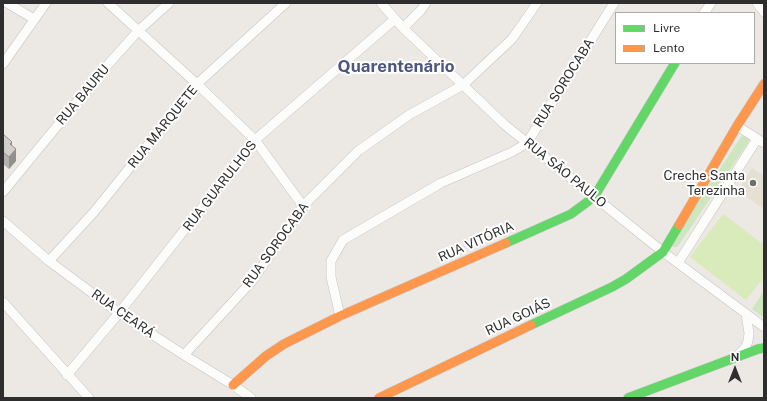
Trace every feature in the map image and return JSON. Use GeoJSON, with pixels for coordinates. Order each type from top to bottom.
{"type":"FeatureCollection","features":[{"type":"Feature","properties":{"kind":"street"},"geometry":{"type":"LineString","coordinates":[[7,3],[34,19]]}},
{"type":"Feature","properties":{"kind":"street"},"geometry":{"type":"LineString","coordinates":[[3,64],[46,3]]}},
{"type":"Feature","properties":{"kind":"street"},"geometry":{"type":"LineString","coordinates":[[108,3],[198,84],[255,140],[303,206]]}},
{"type":"Feature","properties":{"kind":"street","name":"RUA BAURU"},"geometry":{"type":"LineString","coordinates":[[3,192],[104,69],[138,31],[169,3]]}},
{"type":"Feature","properties":{"kind":"street","name":"RUA MARQUETE"},"geometry":{"type":"LineString","coordinates":[[49,261],[94,212],[198,84],[286,3]]}},
{"type":"Feature","properties":{"kind":"street","name":"RUA SÃO PAULO"},"geometry":{"type":"LineString","coordinates":[[381,3],[403,28],[504,125],[678,263],[764,327]]}},
{"type":"Feature","properties":{"kind":"street"},"geometry":{"type":"LineString","coordinates":[[403,28],[426,3]]}},
{"type":"Feature","properties":{"kind":"street","name":"RUA SOROCABA"},"geometry":{"type":"LineString","coordinates":[[184,355],[252,281],[303,206],[358,151],[409,115],[463,85],[512,39],[537,3]]}},
{"type":"Feature","properties":{"kind":"street","name":"RUA SOROCABA"},"geometry":{"type":"LineString","coordinates":[[340,316],[331,277],[331,261],[343,240],[441,183],[512,152],[527,142],[614,3]]}},
{"type":"Feature","properties":{"kind":"street"},"geometry":{"type":"LineString","coordinates":[[705,12],[711,3]]}},
{"type":"Feature","properties":{"kind":"street"},"geometry":{"type":"LineString","coordinates":[[757,3],[764,12]]}},
{"type":"Feature","properties":{"kind":"street","name":"RUA GUARULHOS"},"geometry":{"type":"LineString","coordinates":[[67,375],[119,313],[255,140],[395,19]]}},
{"type":"Feature","properties":{"kind":"street","name":"RUA VITÓRIA"},"geometry":{"type":"LineString","coordinates":[[234,385],[266,356],[284,344],[340,316],[571,214],[594,197],[674,64]]}},
{"type":"Feature","properties":{"kind":"street"},"geometry":{"type":"LineString","coordinates":[[664,252],[737,126],[764,84]]}},
{"type":"Feature","properties":{"kind":"street"},"geometry":{"type":"LineString","coordinates":[[678,263],[761,141],[737,126]]}},
{"type":"Feature","properties":{"kind":"street","name":"RUA CEARÁ"},"geometry":{"type":"LineString","coordinates":[[3,221],[49,261],[119,313],[234,385],[251,398]]}},
{"type":"Feature","properties":{"kind":"street","name":"RUA GOIÁS"},"geometry":{"type":"LineString","coordinates":[[379,398],[612,287],[664,252]]}},
{"type":"Feature","properties":{"kind":"street"},"geometry":{"type":"LineString","coordinates":[[3,302],[88,398]]}},
{"type":"Feature","properties":{"kind":"street"},"geometry":{"type":"LineString","coordinates":[[734,359],[745,348],[748,341],[749,333],[746,314]]}},
{"type":"Feature","properties":{"kind":"street"},"geometry":{"type":"LineString","coordinates":[[628,398],[764,348]]}},
{"type":"Feature","properties":{"kind":"shaded area","name":"Creche Santa Terezinha"},"geometry":{"type":"Polygon","coordinates":[[[752,168],[764,176],[764,209],[738,191],[752,168]]]}},
{"type":"Feature","properties":{"kind":"green space"},"geometry":{"type":"Polygon","coordinates":[[[743,135],[749,139],[748,143],[678,246],[673,247],[671,243],[743,135]]]}},
{"type":"Feature","properties":{"kind":"green space"},"geometry":{"type":"Polygon","coordinates":[[[723,214],[764,245],[764,277],[746,300],[690,257],[723,214]]]}},
{"type":"Feature","properties":{"kind":"green space"},"geometry":{"type":"Polygon","coordinates":[[[764,291],[764,318],[752,309],[764,291]]]}},
{"type":"Feature","properties":{"kind":"building"},"geometry":{"type":"Polygon","coordinates":[[[3,134],[12,142],[10,144],[16,149],[9,157],[3,152],[3,134]]]}},
{"type":"Feature","properties":{"kind":"traffic: fast"},"geometry":{"type":"LineString","coordinates":[[506,243],[571,214],[594,197],[674,64]]}},
{"type":"Feature","properties":{"kind":"traffic: fast"},"geometry":{"type":"LineString","coordinates":[[531,325],[626,279],[663,252],[679,225]]}},
{"type":"Feature","properties":{"kind":"traffic: fast"},"geometry":{"type":"LineString","coordinates":[[628,398],[764,348]]}},
{"type":"Feature","properties":{"kind":"traffic: slow"},"geometry":{"type":"LineString","coordinates":[[679,225],[737,126],[764,84]]}},
{"type":"Feature","properties":{"kind":"traffic: slow"},"geometry":{"type":"LineString","coordinates":[[233,385],[266,356],[284,344],[340,316],[506,243]]}},
{"type":"Feature","properties":{"kind":"traffic: slow"},"geometry":{"type":"LineString","coordinates":[[379,398],[531,325]]}},
{"type":"Feature","properties":{"kind":"place","name":"Creche Santa Terezinha"},"geometry":{"type":"Point","coordinates":[753,183]}},
{"type":"Feature","properties":{"kind":"district","name":"Quarentenário"},"geometry":{"type":"Point","coordinates":[396,67]}}]}
